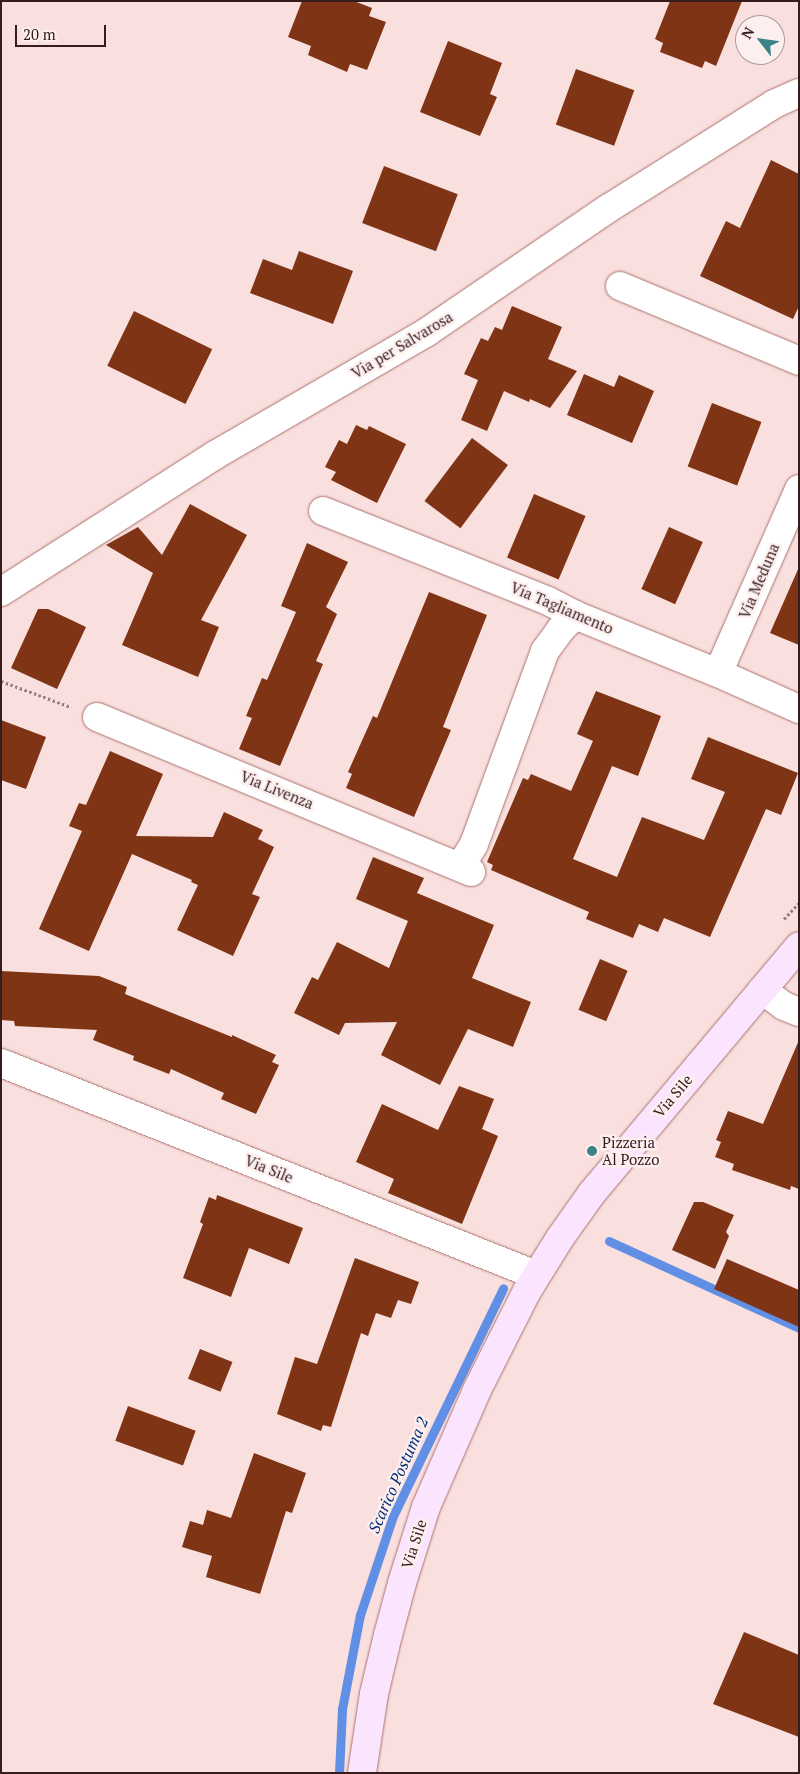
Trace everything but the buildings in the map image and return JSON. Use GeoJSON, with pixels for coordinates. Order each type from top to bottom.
{"type":"FeatureCollection","features":[{"type":"Feature","properties":{"kind":"street","name":"Via per Salvarosa"},"geometry":{"type":"LineString","coordinates":[[1,592],[215,455],[426,332],[609,208],[774,104],[799,93]]}},
{"type":"Feature","properties":{"kind":"street"},"geometry":{"type":"LineString","coordinates":[[620,286],[799,361]]}},
{"type":"Feature","properties":{"kind":"street","name":"Via Meduna"},"geometry":{"type":"LineString","coordinates":[[718,673],[799,488]]}},
{"type":"Feature","properties":{"kind":"street","name":"Via Tagliamento"},"geometry":{"type":"LineString","coordinates":[[323,511],[548,601],[575,615],[718,673],[799,710]]}},
{"type":"Feature","properties":{"kind":"street","name":"Via Livenza"},"geometry":{"type":"LineString","coordinates":[[98,717],[463,868],[465,858],[474,844],[546,651],[561,629],[575,615]]}},
{"type":"Feature","properties":{"kind":"street","name":"Via Sile"},"geometry":{"type":"LineString","coordinates":[[362,1773],[374,1694],[388,1635],[426,1506],[477,1390],[536,1275],[592,1194],[799,946]]}},
{"type":"Feature","properties":{"kind":"street"},"geometry":{"type":"LineString","coordinates":[[762,990],[784,1006],[799,1012]]}},
{"type":"Feature","properties":{"kind":"street","name":"Via Sile"},"geometry":{"type":"LineString","coordinates":[[1,1063],[536,1275]]}},
{"type":"Feature","properties":{"kind":"path"},"geometry":{"type":"LineString","coordinates":[[1,681],[98,717]]}},
{"type":"Feature","properties":{"kind":"waterway","name":"Scarico Postuma 2"},"geometry":{"type":"LineString","coordinates":[[609,1241],[799,1328]]}},
{"type":"Feature","properties":{"kind":"waterway","name":"Scarico Postuma 2"},"geometry":{"type":"LineString","coordinates":[[339,1773],[342,1709],[360,1615],[393,1516],[503,1288]]}},
{"type":"Feature","properties":{"kind":"place","name":"Pizzeria Al Pozzo"},"geometry":{"type":"Point","coordinates":[592,1151]}}]}
